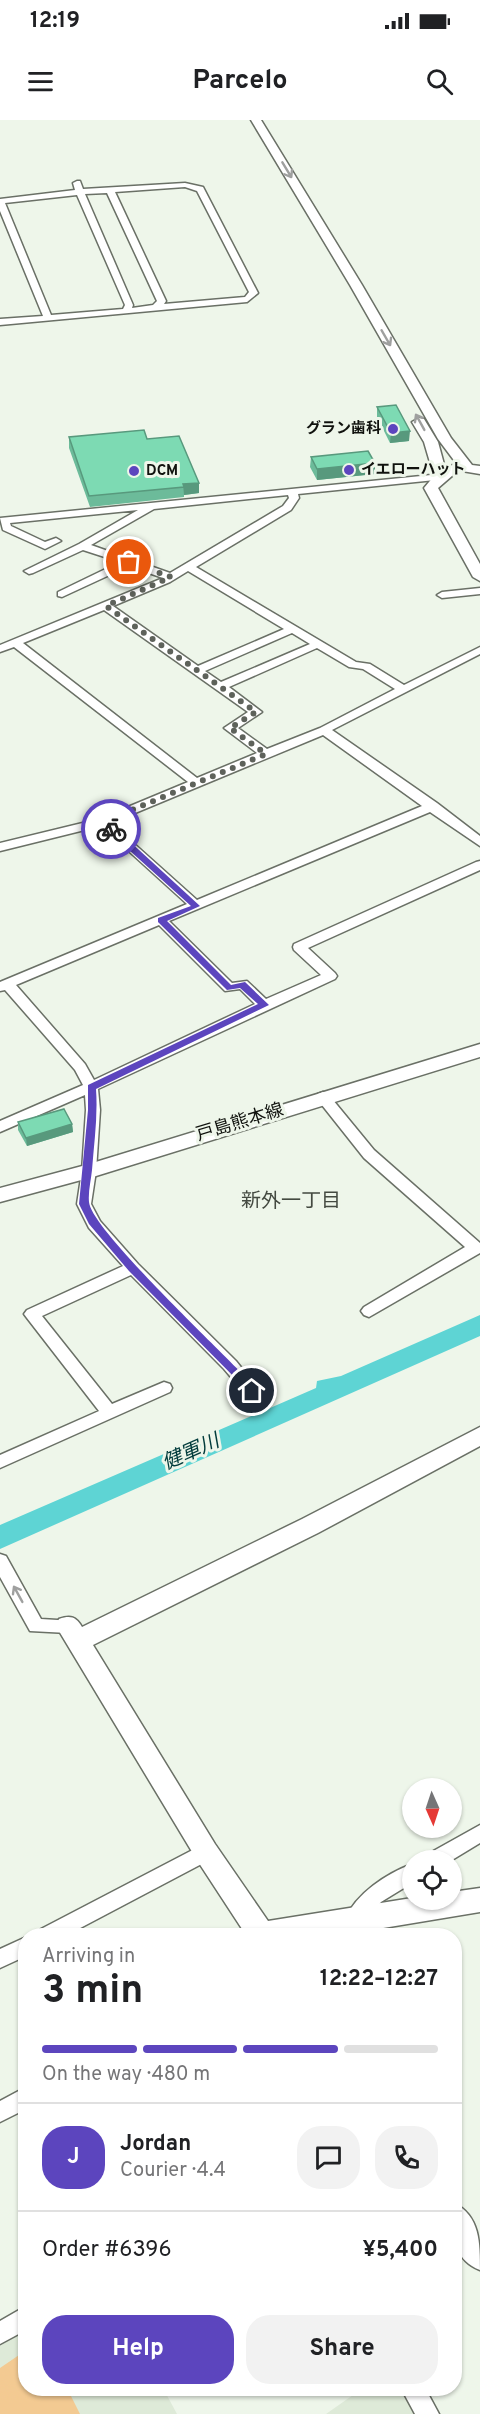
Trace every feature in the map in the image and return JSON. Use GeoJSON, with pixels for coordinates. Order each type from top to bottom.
{"type":"FeatureCollection","features":[{"type":"Feature","properties":{"kind":"street"},"geometry":{"type":"LineString","coordinates":[[241,120],[311,237]]}},
{"type":"Feature","properties":{"kind":"street"},"geometry":{"type":"LineString","coordinates":[[256,120],[445,439],[467,468],[480,471]]}},
{"type":"Feature","properties":{"kind":"street"},"geometry":{"type":"LineString","coordinates":[[0,322],[48,318],[156,307],[247,299],[254,293],[200,189],[185,185],[110,190],[79,188],[0,201],[0,206],[48,318]]}},
{"type":"Feature","properties":{"kind":"street"},"geometry":{"type":"LineString","coordinates":[[79,188],[129,305],[126,310]]}},
{"type":"Feature","properties":{"kind":"street"},"geometry":{"type":"LineString","coordinates":[[110,190],[162,301],[156,307]]}},
{"type":"Feature","properties":{"kind":"street"},"geometry":{"type":"LineString","coordinates":[[373,341],[402,390]]}},
{"type":"Feature","properties":{"kind":"street"},"geometry":{"type":"LineString","coordinates":[[413,411],[431,442],[441,477]]}},
{"type":"Feature","properties":{"kind":"street"},"geometry":{"type":"LineString","coordinates":[[445,439],[453,469],[430,488],[480,577]]}},
{"type":"Feature","properties":{"kind":"street"},"geometry":{"type":"LineString","coordinates":[[3,525],[155,505],[441,477],[480,471]]}},
{"type":"Feature","properties":{"kind":"street"},"geometry":{"type":"LineString","coordinates":[[0,649],[171,577],[286,508],[294,498],[292,492]]}},
{"type":"Feature","properties":{"kind":"street"},"geometry":{"type":"LineString","coordinates":[[29,571],[83,546],[155,505]]}},
{"type":"Feature","properties":{"kind":"street"},"geometry":{"type":"LineString","coordinates":[[3,525],[45,546],[56,541]]}},
{"type":"Feature","properties":{"kind":"street"},"geometry":{"type":"LineString","coordinates":[[83,546],[171,577]]}},
{"type":"Feature","properties":{"kind":"street"},"geometry":{"type":"LineString","coordinates":[[62,594],[129,562]]}},
{"type":"Feature","properties":{"kind":"street"},"geometry":{"type":"LineString","coordinates":[[189,567],[353,665],[366,666],[404,690]]}},
{"type":"Feature","properties":{"kind":"street"},"geometry":{"type":"LineString","coordinates":[[442,595],[480,591]]}},
{"type":"Feature","properties":{"kind":"street"},"geometry":{"type":"LineString","coordinates":[[106,606],[256,712],[230,728],[266,754]]}},
{"type":"Feature","properties":{"kind":"street"},"geometry":{"type":"LineString","coordinates":[[197,670],[293,629]]}},
{"type":"Feature","properties":{"kind":"street"},"geometry":{"type":"LineString","coordinates":[[16,643],[196,783]]}},
{"type":"Feature","properties":{"kind":"street"},"geometry":{"type":"LineString","coordinates":[[220,687],[318,644]]}},
{"type":"Feature","properties":{"kind":"street"},"geometry":{"type":"LineString","coordinates":[[0,847],[103,822],[324,730],[480,650]]}},
{"type":"Feature","properties":{"kind":"street"},"geometry":{"type":"LineString","coordinates":[[324,730],[433,806],[480,842]]}},
{"type":"Feature","properties":{"kind":"street"},"geometry":{"type":"LineString","coordinates":[[252,1391],[230,1365],[133,1268],[94,1224],[84,1204],[89,1171],[93,1110],[91,1087],[80,1067],[4,985],[433,806]]}},
{"type":"Feature","properties":{"kind":"street"},"geometry":{"type":"LineString","coordinates":[[103,822],[196,906]]}},
{"type":"Feature","properties":{"kind":"street"},"geometry":{"type":"LineString","coordinates":[[0,1127],[330,976],[299,947],[480,866]]}},
{"type":"Feature","properties":{"kind":"street"},"geometry":{"type":"LineString","coordinates":[[161,920],[230,988],[242,984],[264,1005]]}},
{"type":"Feature","properties":{"kind":"street","name":"戸島熊本線"},"geometry":{"type":"LineString","coordinates":[[0,1195],[89,1171],[480,1050]]}},
{"type":"Feature","properties":{"kind":"street"},"geometry":{"type":"LineString","coordinates":[[323,1097],[369,1154],[476,1248],[369,1311]]}},
{"type":"Feature","properties":{"kind":"street"},"geometry":{"type":"LineString","coordinates":[[109,1412],[32,1314],[133,1268]]}},
{"type":"Feature","properties":{"kind":"street"},"geometry":{"type":"LineString","coordinates":[[0,1462],[164,1388]]}},
{"type":"Feature","properties":{"kind":"street"},"geometry":{"type":"LineString","coordinates":[[0,1562],[36,1626],[72,1634],[310,1526],[480,1436]]}},
{"type":"Feature","properties":{"kind":"street"},"geometry":{"type":"LineString","coordinates":[[72,1634],[206,1852],[257,1928]]}},
{"type":"Feature","properties":{"kind":"street"},"geometry":{"type":"LineString","coordinates":[[452,1850],[480,1833]]}},
{"type":"Feature","properties":{"kind":"street"},"geometry":{"type":"LineString","coordinates":[[61,1928],[206,1852]]}},
{"type":"Feature","properties":{"kind":"street"},"geometry":{"type":"LineString","coordinates":[[356,1919],[374,1896],[402,1879]]}},
{"type":"Feature","properties":{"kind":"street"},"geometry":{"type":"LineString","coordinates":[[303,1928],[480,1899]]}},
{"type":"Feature","properties":{"kind":"street"},"geometry":{"type":"LineString","coordinates":[[0,1959],[18,1950]]}},
{"type":"Feature","properties":{"kind":"street"},"geometry":{"type":"LineString","coordinates":[[0,2112],[18,2102]]}},
{"type":"Feature","properties":{"kind":"street"},"geometry":{"type":"LineString","coordinates":[[462,2229],[480,2255]]}},
{"type":"Feature","properties":{"kind":"street"},"geometry":{"type":"LineString","coordinates":[[0,2333],[18,2322]]}},
{"type":"Feature","properties":{"kind":"street"},"geometry":{"type":"LineString","coordinates":[[417,2396],[428,2414]]}},
{"type":"Feature","properties":{"kind":"shaded area"},"geometry":{"type":"Polygon","coordinates":[[[18,2334],[18,2396],[167,2396],[177,2414],[0,2414],[0,2346],[18,2334]]]}},
{"type":"Feature","properties":{"kind":"shaded area"},"geometry":{"type":"Polygon","coordinates":[[[18,2356],[18,2396],[71,2396],[80,2414],[0,2414],[0,2368],[18,2356]]]}},
{"type":"Feature","properties":{"kind":"shaded area"},"geometry":{"type":"Polygon","coordinates":[[[352,2396],[405,2396],[417,2414],[326,2414],[352,2396]]]}},
{"type":"Feature","properties":{"kind":"water","name":"健軍川"},"geometry":{"type":"Polygon","coordinates":[[[480,1315],[480,1336],[0,1549],[0,1525],[316,1388],[317,1381],[341,1376],[480,1315]]]}},
{"type":"Feature","properties":{"kind":"building"},"geometry":{"type":"Polygon","coordinates":[[[396,405],[410,431],[391,433],[377,407],[396,405]]]}},
{"type":"Feature","properties":{"kind":"building","name":"DCM"},"geometry":{"type":"Polygon","coordinates":[[[144,430],[147,439],[179,436],[199,483],[183,484],[184,487],[89,496],[69,437],[144,430]]]}},
{"type":"Feature","properties":{"kind":"building"},"geometry":{"type":"Polygon","coordinates":[[[368,451],[375,463],[317,469],[311,457],[368,451]]]}},
{"type":"Feature","properties":{"kind":"building"},"geometry":{"type":"Polygon","coordinates":[[[64,1109],[72,1124],[26,1138],[18,1122],[64,1109]]]}},
{"type":"Feature","properties":{"kind":"way so far"},"geometry":{"type":"LineString","coordinates":[[111,829],[103,822],[266,754],[230,728],[256,712],[106,606],[171,577],[129,562]]}},
{"type":"Feature","properties":{"kind":"place","name":"グラン歯科"},"geometry":{"type":"Point","coordinates":[393,429]}},
{"type":"Feature","properties":{"kind":"place","name":"イエローハット"},"geometry":{"type":"Point","coordinates":[349,470]}},
{"type":"Feature","properties":{"kind":"place","name":"DCM"},"geometry":{"type":"Point","coordinates":[134,471]}},
{"type":"Feature","properties":{"kind":"district","name":"新外一丁目"},"geometry":{"type":"Point","coordinates":[291,1202]}},
{"type":"Feature","properties":{"kind":"route"},"geometry":{"type":"LineString","coordinates":[[111,829],[196,906],[161,920],[230,988],[242,984],[264,1005],[91,1087],[93,1110],[89,1171],[84,1204],[94,1224],[133,1268],[230,1365],[252,1391]]}}]}
